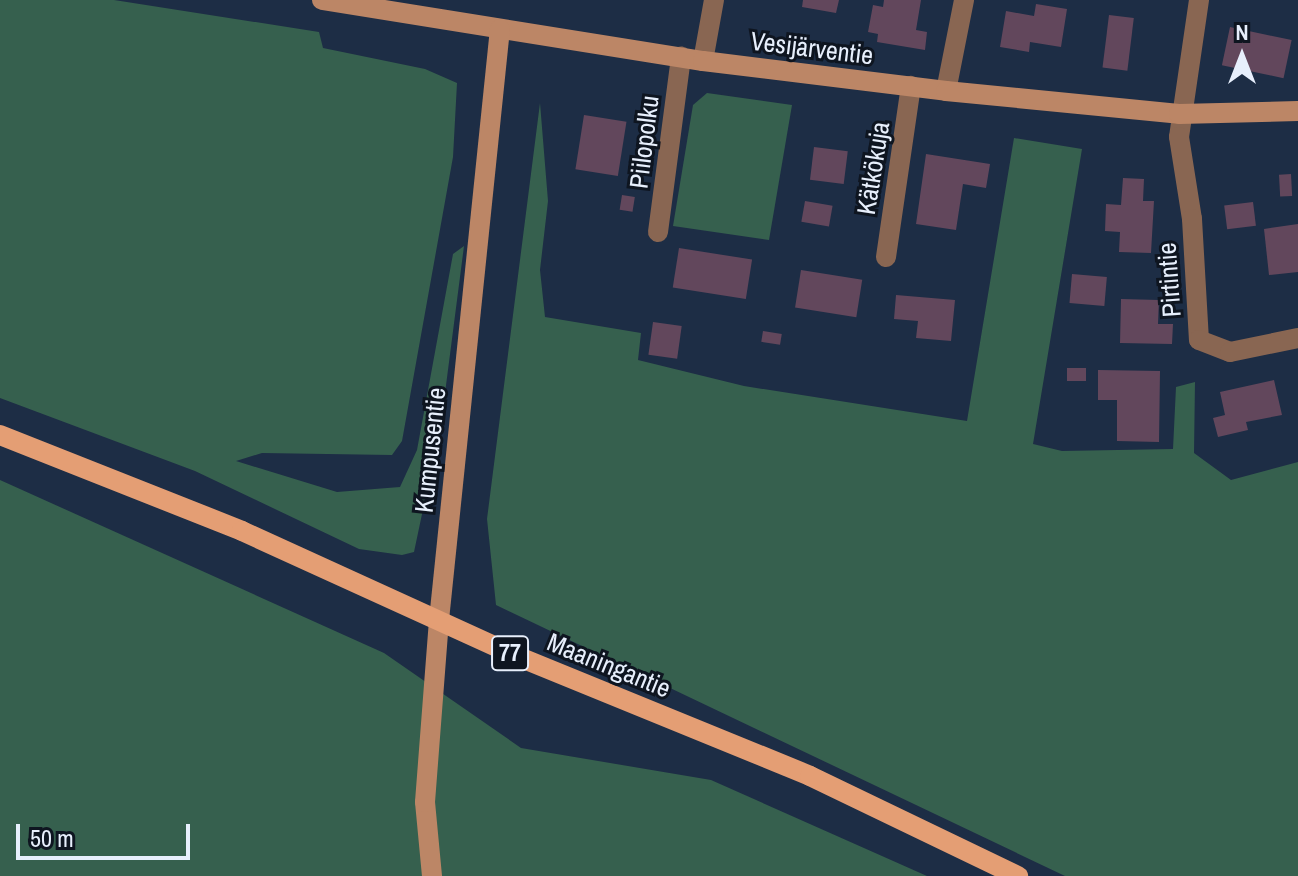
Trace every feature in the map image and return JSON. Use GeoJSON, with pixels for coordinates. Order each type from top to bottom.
{"type":"FeatureCollection","features":[{"type":"Feature","properties":{"kind":"main road","name":"Maaningantie"},"geometry":{"type":"LineString","coordinates":[[0,435],[242,531],[439,620],[810,776],[1018,876]]}},
{"type":"Feature","properties":{"kind":"street","name":"Vesijärventie"},"geometry":{"type":"LineString","coordinates":[[322,0],[703,61],[946,91],[1179,114],[1298,111]]}},
{"type":"Feature","properties":{"kind":"street"},"geometry":{"type":"LineString","coordinates":[[703,61],[714,0]]}},
{"type":"Feature","properties":{"kind":"street"},"geometry":{"type":"LineString","coordinates":[[946,91],[964,0]]}},
{"type":"Feature","properties":{"kind":"street"},"geometry":{"type":"LineString","coordinates":[[1179,114],[1199,0]]}},
{"type":"Feature","properties":{"kind":"street","name":"Kumpusentie"},"geometry":{"type":"LineString","coordinates":[[432,876],[425,802],[439,620],[500,29]]}},
{"type":"Feature","properties":{"kind":"street","name":"Piilopolku"},"geometry":{"type":"LineString","coordinates":[[658,232],[681,57]]}},
{"type":"Feature","properties":{"kind":"street","name":"Kätkökuja"},"geometry":{"type":"LineString","coordinates":[[886,257],[911,86]]}},
{"type":"Feature","properties":{"kind":"street","name":"Pirtintie"},"geometry":{"type":"LineString","coordinates":[[1179,114],[1199,340],[1230,352],[1298,338]]}},
{"type":"Feature","properties":{"kind":"green space"},"geometry":{"type":"Polygon","coordinates":[[[0,0],[114,0],[319,32],[323,48],[425,69],[457,83],[453,157],[402,441],[392,455],[262,453],[236,461],[337,492],[400,487],[417,450],[453,254],[464,246],[441,424],[414,552],[402,555],[359,549],[195,471],[0,398],[0,0]]]}},
{"type":"Feature","properties":{"kind":"green space"},"geometry":{"type":"Polygon","coordinates":[[[707,93],[792,105],[769,240],[673,226],[693,105],[707,93]]]}},
{"type":"Feature","properties":{"kind":"green space"},"geometry":{"type":"Polygon","coordinates":[[[540,103],[548,201],[540,270],[545,317],[641,333],[638,360],[744,386],[967,421],[1014,138],[1082,149],[1033,444],[1062,451],[1173,449],[1176,387],[1195,382],[1194,453],[1231,480],[1298,462],[1298,876],[1065,876],[496,605],[487,519],[540,103]]]}},
{"type":"Feature","properties":{"kind":"green space"},"geometry":{"type":"Polygon","coordinates":[[[0,480],[384,653],[521,748],[711,780],[927,876],[0,876],[0,480]]]}},
{"type":"Feature","properties":{"kind":"building"},"geometry":{"type":"Polygon","coordinates":[[[803,0],[839,0],[836,13],[802,7],[803,0]]]}},
{"type":"Feature","properties":{"kind":"building"},"geometry":{"type":"Polygon","coordinates":[[[884,0],[921,0],[916,30],[927,32],[925,50],[877,42],[878,34],[868,32],[873,5],[883,7],[884,0]]]}},
{"type":"Feature","properties":{"kind":"building"},"geometry":{"type":"Polygon","coordinates":[[[1036,4],[1067,9],[1061,47],[1030,42],[1029,52],[1000,47],[1006,11],[1034,16],[1036,4]]]}},
{"type":"Feature","properties":{"kind":"building"},"geometry":{"type":"Polygon","coordinates":[[[1109,15],[1134,18],[1127,71],[1103,68],[1109,15]]]}},
{"type":"Feature","properties":{"kind":"building"},"geometry":{"type":"Polygon","coordinates":[[[1230,27],[1292,40],[1284,78],[1222,65],[1230,27]]]}},
{"type":"Feature","properties":{"kind":"building"},"geometry":{"type":"Polygon","coordinates":[[[584,115],[626,122],[618,176],[575,169],[584,115]]]}},
{"type":"Feature","properties":{"kind":"building"},"geometry":{"type":"Polygon","coordinates":[[[814,147],[848,151],[844,184],[810,180],[814,147]]]}},
{"type":"Feature","properties":{"kind":"building"},"geometry":{"type":"Polygon","coordinates":[[[926,154],[990,164],[986,188],[963,184],[956,230],[916,224],[926,154]]]}},
{"type":"Feature","properties":{"kind":"building"},"geometry":{"type":"Polygon","coordinates":[[[1291,174],[1292,196],[1280,197],[1279,175],[1291,174]]]}},
{"type":"Feature","properties":{"kind":"building"},"geometry":{"type":"Polygon","coordinates":[[[1123,178],[1144,179],[1143,201],[1154,201],[1151,253],[1119,252],[1120,232],[1105,231],[1106,204],[1121,205],[1123,178]]]}},
{"type":"Feature","properties":{"kind":"building"},"geometry":{"type":"Polygon","coordinates":[[[622,195],[635,197],[632,212],[620,210],[622,195]]]}},
{"type":"Feature","properties":{"kind":"building"},"geometry":{"type":"Polygon","coordinates":[[[805,201],[833,206],[829,227],[801,222],[805,201]]]}},
{"type":"Feature","properties":{"kind":"building"},"geometry":{"type":"Polygon","coordinates":[[[1253,202],[1256,226],[1227,229],[1224,206],[1253,202]]]}},
{"type":"Feature","properties":{"kind":"building"},"geometry":{"type":"Polygon","coordinates":[[[1298,224],[1298,272],[1269,275],[1264,229],[1298,224]]]}},
{"type":"Feature","properties":{"kind":"building"},"geometry":{"type":"Polygon","coordinates":[[[679,248],[752,260],[746,299],[673,288],[679,248]]]}},
{"type":"Feature","properties":{"kind":"building"},"geometry":{"type":"Polygon","coordinates":[[[801,270],[862,280],[856,317],[795,308],[801,270]]]}},
{"type":"Feature","properties":{"kind":"building"},"geometry":{"type":"Polygon","coordinates":[[[1072,274],[1107,277],[1104,306],[1069,303],[1072,274]]]}},
{"type":"Feature","properties":{"kind":"building"},"geometry":{"type":"Polygon","coordinates":[[[896,295],[955,300],[951,341],[916,338],[918,321],[894,319],[896,295]]]}},
{"type":"Feature","properties":{"kind":"building"},"geometry":{"type":"Polygon","coordinates":[[[1121,299],[1159,300],[1158,324],[1173,324],[1172,344],[1120,343],[1121,299]]]}},
{"type":"Feature","properties":{"kind":"building"},"geometry":{"type":"Polygon","coordinates":[[[653,322],[682,326],[677,359],[648,355],[653,322]]]}},
{"type":"Feature","properties":{"kind":"building"},"geometry":{"type":"Polygon","coordinates":[[[763,331],[782,334],[780,345],[761,342],[763,331]]]}},
{"type":"Feature","properties":{"kind":"building"},"geometry":{"type":"Polygon","coordinates":[[[1067,368],[1086,368],[1086,381],[1067,381],[1067,368]]]}},
{"type":"Feature","properties":{"kind":"building"},"geometry":{"type":"Polygon","coordinates":[[[1098,370],[1160,371],[1159,442],[1117,441],[1117,400],[1098,400],[1098,370]]]}},
{"type":"Feature","properties":{"kind":"building"},"geometry":{"type":"Polygon","coordinates":[[[1274,380],[1282,415],[1246,422],[1248,430],[1218,437],[1213,418],[1225,415],[1220,392],[1274,380]]]}}]}
